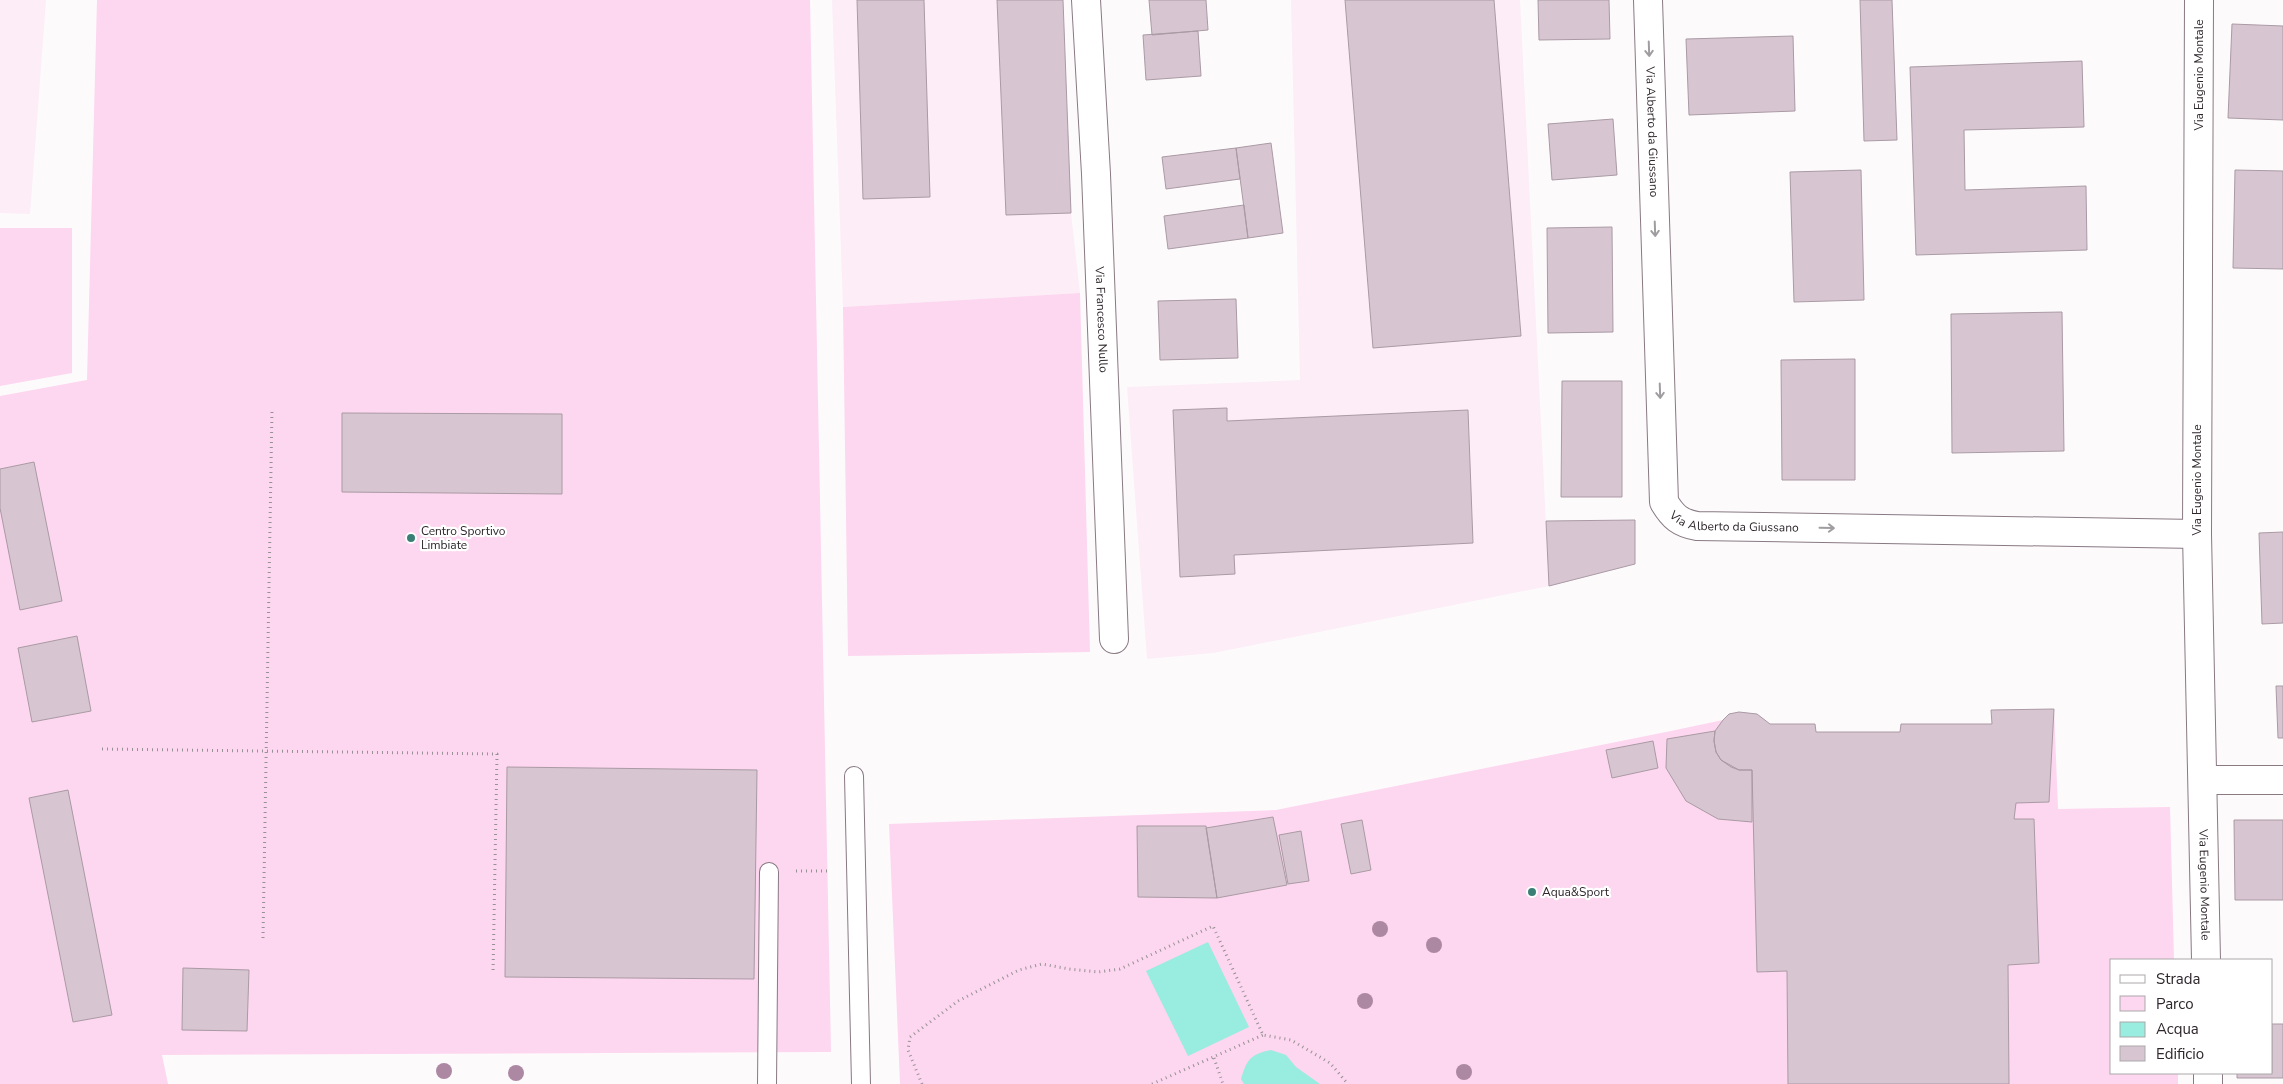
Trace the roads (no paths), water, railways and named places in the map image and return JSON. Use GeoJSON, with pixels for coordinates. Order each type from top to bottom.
{"type":"FeatureCollection","features":[{"type":"Feature","properties":{"kind":"street","name":"Via Francesco Nullo"},"geometry":{"type":"LineString","coordinates":[[1086,0],[1096,174],[1114,639]]}},
{"type":"Feature","properties":{"kind":"street","name":"Via Alberto da Giussano"},"geometry":{"type":"LineString","coordinates":[[1648,0],[1664,502],[1671,515],[1681,523],[1697,526],[2197,534]]}},
{"type":"Feature","properties":{"kind":"street","name":"Via Eugenio Montale"},"geometry":{"type":"LineString","coordinates":[[2199,0],[2197,534],[2206,959]]}},
{"type":"Feature","properties":{"kind":"street"},"geometry":{"type":"LineString","coordinates":[[2203,780],[2283,780]]}},
{"type":"Feature","properties":{"kind":"lane"},"geometry":{"type":"LineString","coordinates":[[854,776],[861,1084]]}},
{"type":"Feature","properties":{"kind":"lane"},"geometry":{"type":"LineString","coordinates":[[767,1084],[769,872]]}},
{"type":"Feature","properties":{"kind":"water"},"geometry":{"type":"Polygon","coordinates":[[[1208,942],[1249,1027],[1188,1056],[1146,971],[1208,942]]]}},
{"type":"Feature","properties":{"kind":"water"},"geometry":{"type":"Polygon","coordinates":[[[1271,1050],[1286,1055],[1296,1067],[1320,1084],[1244,1084],[1241,1079],[1245,1067],[1251,1058],[1259,1053],[1271,1050]]]}},
{"type":"Feature","properties":{"kind":"place","name":"Centro Sportivo Limbiate"},"geometry":{"type":"Point","coordinates":[411,538]}},
{"type":"Feature","properties":{"kind":"place","name":"Aqua&Sport"},"geometry":{"type":"Point","coordinates":[1532,892]}}]}
